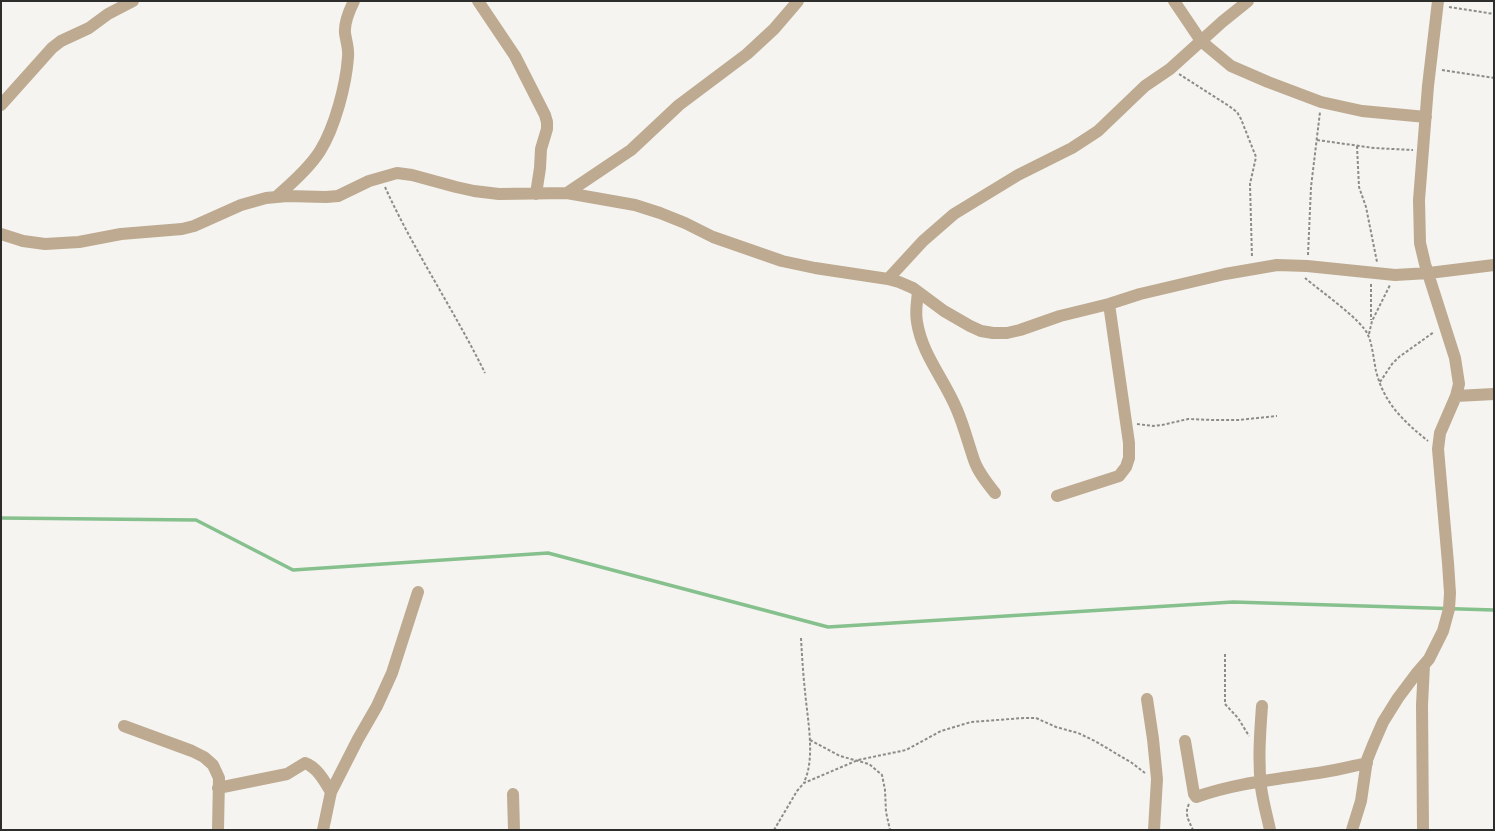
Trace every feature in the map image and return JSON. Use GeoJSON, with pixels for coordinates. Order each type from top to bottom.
{"type":"FeatureCollection","features":[{"type":"Feature","properties":{"kind":"street"},"geometry":{"type":"LineString","coordinates":[[1,105],[56,44],[89,28],[108,14],[133,1]]}},
{"type":"Feature","properties":{"kind":"street"},"geometry":{"type":"LineString","coordinates":[[276,197],[293,182],[319,153],[330,130],[340,100],[346,75],[348,55],[345,26],[347,16],[354,1]]}},
{"type":"Feature","properties":{"kind":"street"},"geometry":{"type":"LineString","coordinates":[[478,1],[514,56],[545,114],[547,129],[542,149],[536,194]]}},
{"type":"Feature","properties":{"kind":"street"},"geometry":{"type":"LineString","coordinates":[[567,193],[631,150],[679,106],[747,54],[774,28],[798,1]]}},
{"type":"Feature","properties":{"kind":"street"},"geometry":{"type":"LineString","coordinates":[[1174,1],[1201,41],[1231,66],[1321,102],[1362,111],[1426,117]]}},
{"type":"Feature","properties":{"kind":"street"},"geometry":{"type":"LineString","coordinates":[[888,279],[923,241],[954,214],[1018,175],[1072,148],[1098,131],[1145,86],[1170,69],[1222,22],[1248,1]]}},
{"type":"Feature","properties":{"kind":"street"},"geometry":{"type":"LineString","coordinates":[[1352,830],[1360,801],[1367,763],[1373,745],[1387,716],[1406,686],[1424,665],[1433,651],[1443,631],[1449,609],[1450,594],[1438,449],[1440,433],[1456,396],[1459,384],[1455,358],[1421,248],[1419,224],[1419,200],[1428,86],[1438,3]]}},
{"type":"Feature","properties":{"kind":"street"},"geometry":{"type":"LineString","coordinates":[[1,234],[23,241],[45,244],[79,242],[121,234],[182,229],[194,226],[241,205],[266,198],[338,196],[380,177],[397,173],[412,175],[456,187],[499,194],[567,193],[635,205],[685,223],[713,237],[782,261],[815,268],[888,279],[908,285],[944,311],[970,326],[981,331],[993,333],[1007,333],[1020,330],[1060,316],[1109,304],[1140,294],[1225,274],[1277,265],[1307,266],[1395,275],[1429,274],[1494,265]]}},
{"type":"Feature","properties":{"kind":"street"},"geometry":{"type":"LineString","coordinates":[[918,292],[917,320],[920,336],[935,369],[957,408],[974,461],[981,474],[995,493]]}},
{"type":"Feature","properties":{"kind":"street"},"geometry":{"type":"LineString","coordinates":[[1057,496],[1119,476],[1126,468],[1129,458],[1126,422],[1109,304]]}},
{"type":"Feature","properties":{"kind":"street"},"geometry":{"type":"LineString","coordinates":[[1456,396],[1494,394]]}},
{"type":"Feature","properties":{"kind":"street"},"geometry":{"type":"LineString","coordinates":[[323,830],[331,792],[377,706],[392,673],[418,592]]}},
{"type":"Feature","properties":{"kind":"street"},"geometry":{"type":"LineString","coordinates":[[1423,830],[1422,705],[1424,665]]}},
{"type":"Feature","properties":{"kind":"street"},"geometry":{"type":"LineString","coordinates":[[1147,699],[1153,739],[1156,782],[1154,830]]}},
{"type":"Feature","properties":{"kind":"street"},"geometry":{"type":"LineString","coordinates":[[1262,706],[1259,752],[1261,780],[1270,830]]}},
{"type":"Feature","properties":{"kind":"street"},"geometry":{"type":"LineString","coordinates":[[124,726],[174,744],[204,757],[213,765],[219,778],[218,830]]}},
{"type":"Feature","properties":{"kind":"street"},"geometry":{"type":"LineString","coordinates":[[1185,741],[1194,794],[1196,797],[1219,789],[1261,780],[1325,772],[1367,763]]}},
{"type":"Feature","properties":{"kind":"street"},"geometry":{"type":"LineString","coordinates":[[218,788],[287,774],[305,763],[313,767],[331,792]]}},
{"type":"Feature","properties":{"kind":"street"},"geometry":{"type":"LineString","coordinates":[[513,794],[514,830]]}},
{"type":"Feature","properties":{"kind":"path"},"geometry":{"type":"LineString","coordinates":[[1438,3],[1494,14]]}},
{"type":"Feature","properties":{"kind":"path"},"geometry":{"type":"LineString","coordinates":[[1431,68],[1494,78]]}},
{"type":"Feature","properties":{"kind":"path"},"geometry":{"type":"LineString","coordinates":[[1170,69],[1229,106],[1237,112],[1241,119],[1256,156],[1250,184],[1252,270]]}},
{"type":"Feature","properties":{"kind":"path"},"geometry":{"type":"LineString","coordinates":[[1307,266],[1311,187],[1321,102]]}},
{"type":"Feature","properties":{"kind":"path"},"geometry":{"type":"LineString","coordinates":[[1316,140],[1358,146],[1406,150],[1423,149]]}},
{"type":"Feature","properties":{"kind":"path"},"geometry":{"type":"LineString","coordinates":[[1358,146],[1359,188],[1366,208],[1375,273],[1372,321],[1369,335],[1372,354],[1380,382],[1390,404],[1408,425],[1438,449]]}},
{"type":"Feature","properties":{"kind":"path"},"geometry":{"type":"LineString","coordinates":[[380,177],[400,220],[485,373]]}},
{"type":"Feature","properties":{"kind":"path"},"geometry":{"type":"LineString","coordinates":[[1290,266],[1362,324],[1369,335]]}},
{"type":"Feature","properties":{"kind":"path"},"geometry":{"type":"LineString","coordinates":[[1372,321],[1395,275]]}},
{"type":"Feature","properties":{"kind":"path"},"geometry":{"type":"LineString","coordinates":[[1380,382],[1392,364],[1399,357],[1445,325]]}},
{"type":"Feature","properties":{"kind":"path"},"geometry":{"type":"LineString","coordinates":[[1126,422],[1153,426],[1182,419],[1238,420],[1277,416]]}},
{"type":"Feature","properties":{"kind":"path"},"geometry":{"type":"LineString","coordinates":[[774,830],[797,791],[804,783],[809,769],[809,722],[805,693],[801,638]]}},
{"type":"Feature","properties":{"kind":"path"},"geometry":{"type":"LineString","coordinates":[[1225,654],[1225,704],[1238,718],[1259,752]]}},
{"type":"Feature","properties":{"kind":"path"},"geometry":{"type":"LineString","coordinates":[[804,783],[858,760],[906,750],[941,731],[971,722],[1036,718],[1056,727],[1078,733],[1095,741],[1132,764],[1156,782]]}},
{"type":"Feature","properties":{"kind":"path"},"geometry":{"type":"LineString","coordinates":[[809,740],[840,756],[869,764],[882,775],[890,830]]}},
{"type":"Feature","properties":{"kind":"path"},"geometry":{"type":"LineString","coordinates":[[1193,830],[1188,819],[1186,809],[1194,794]]}},
{"type":"Feature","properties":{"kind":"waterway"},"geometry":{"type":"LineString","coordinates":[[1,518],[196,520],[293,570],[548,553],[828,627],[1233,602],[1494,610]]}}]}
